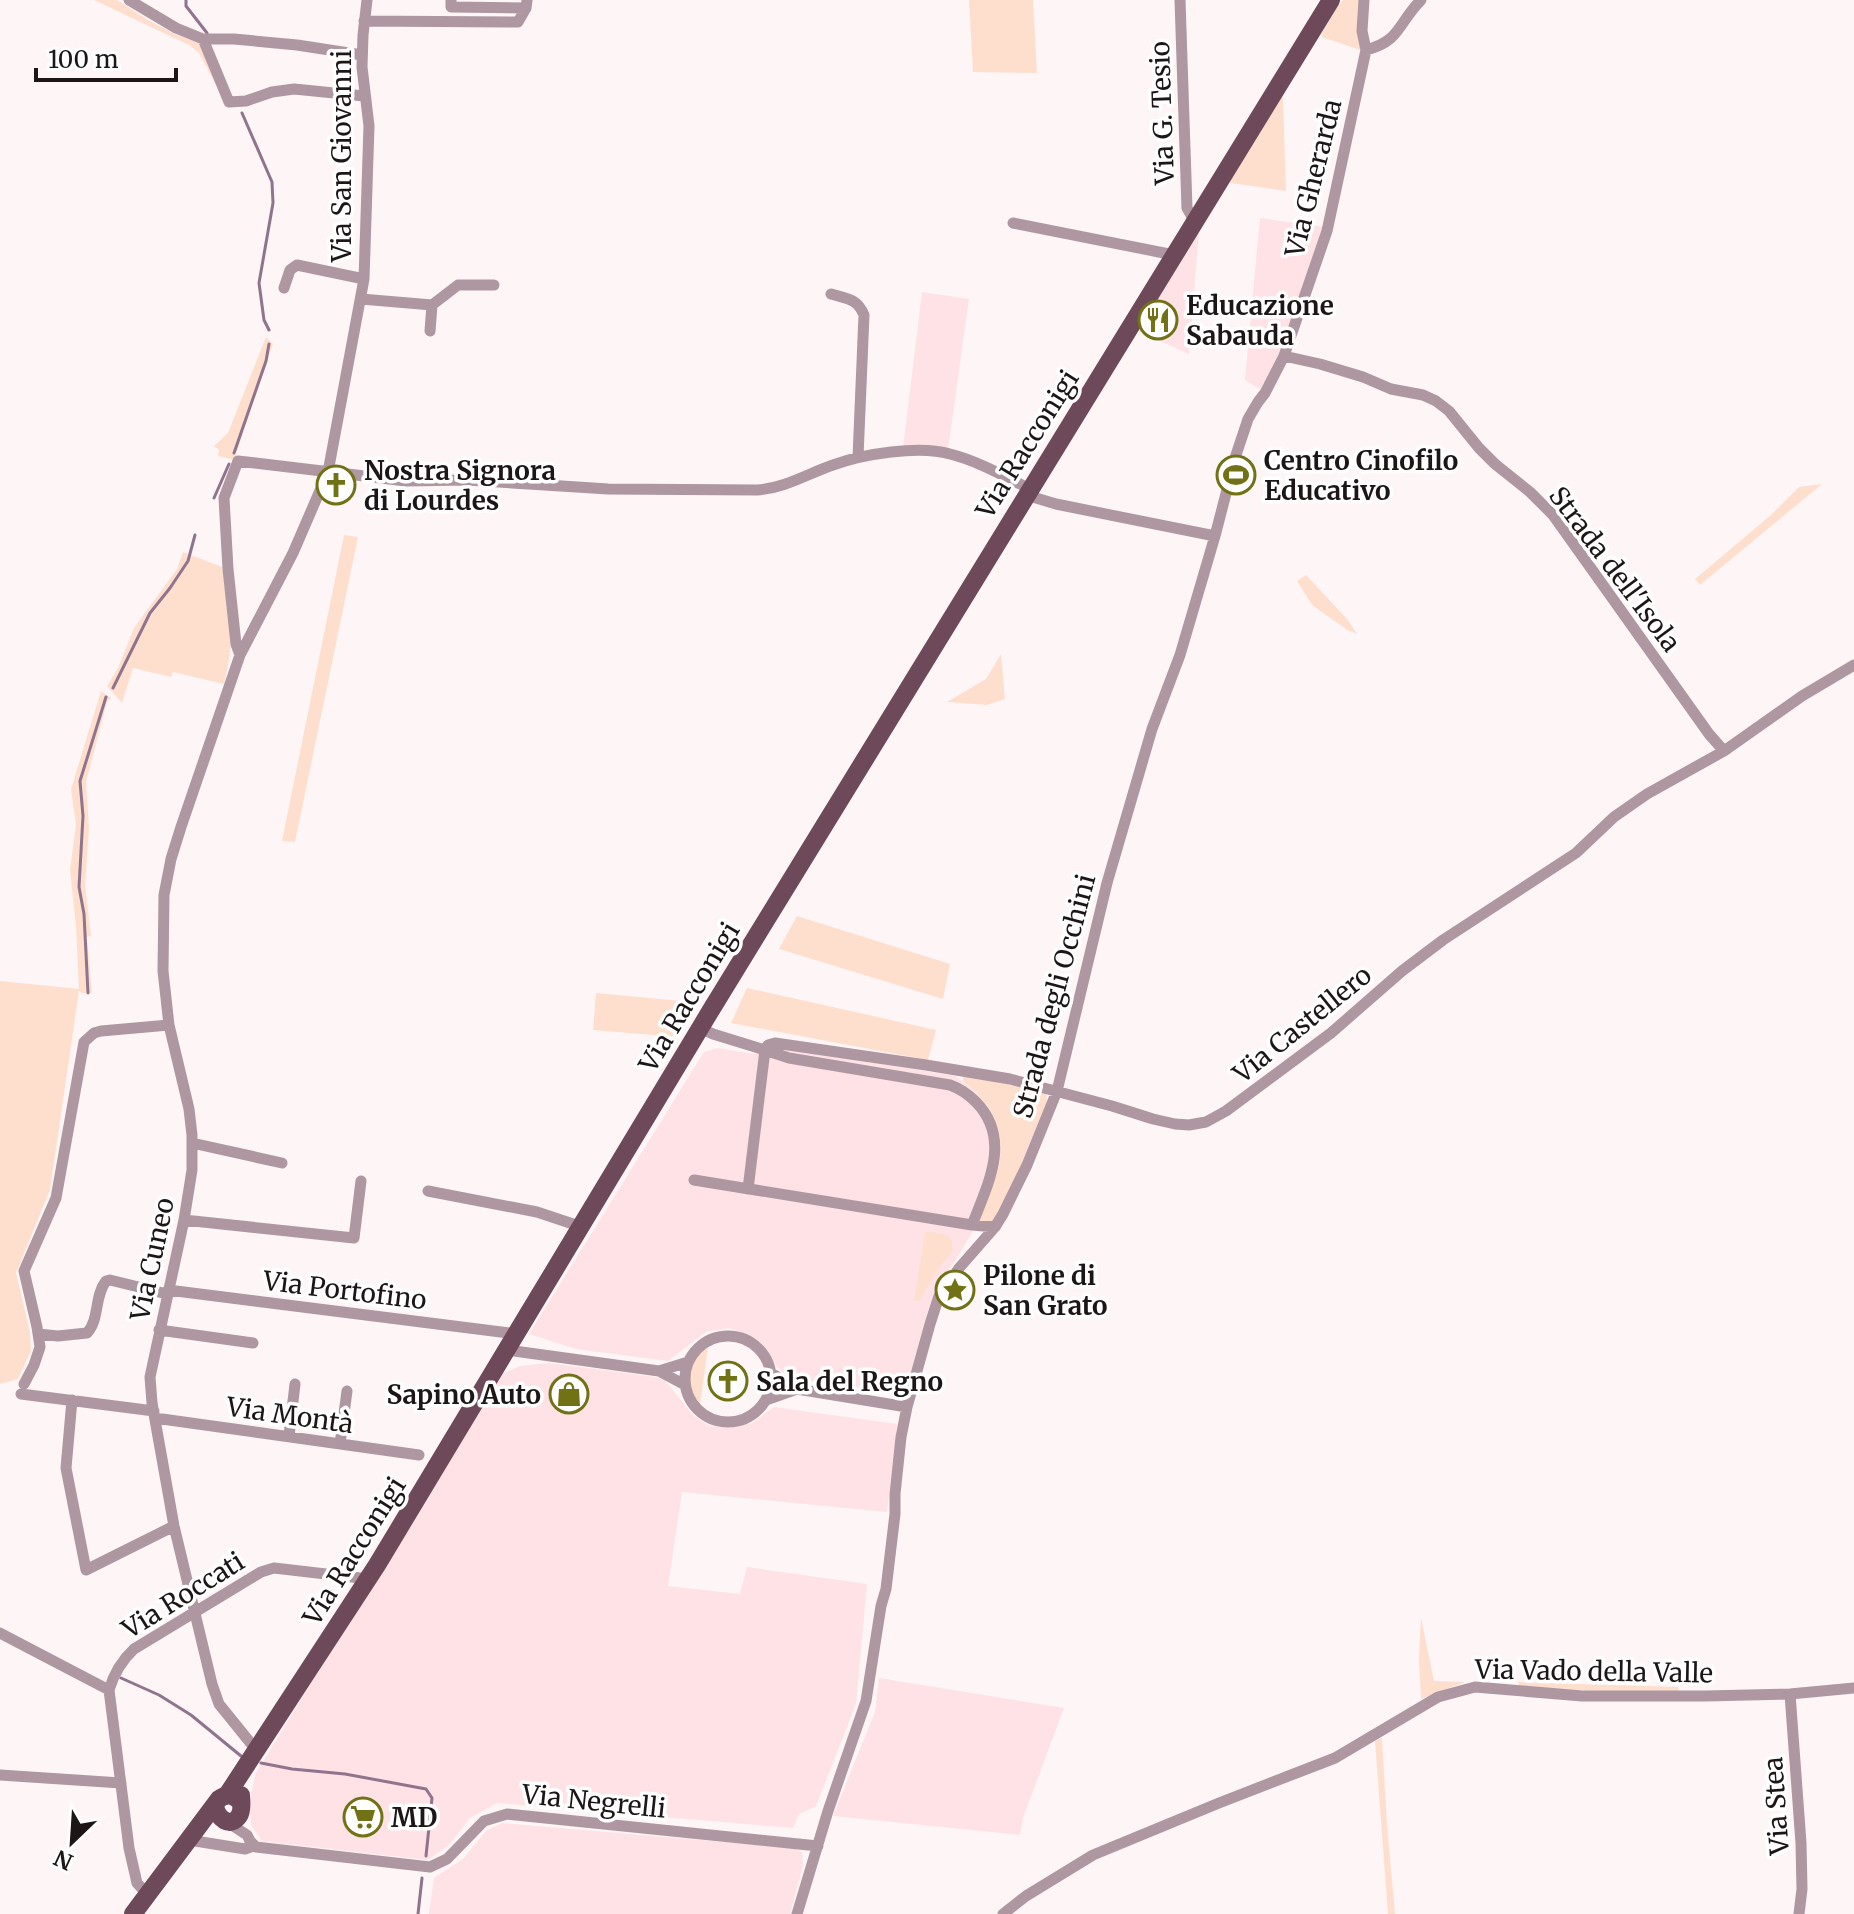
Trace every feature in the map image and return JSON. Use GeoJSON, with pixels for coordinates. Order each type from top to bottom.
{"type":"FeatureCollection","features":[{"type":"Feature","properties":{"kind":"main road","name":"Via Racconigi"},"geometry":{"type":"LineString","coordinates":[[133,1914],[192,1835],[229,1810],[252,1758],[369,1579],[700,1028],[1331,0]]}},
{"type":"Feature","properties":{"kind":"street"},"geometry":{"type":"LineString","coordinates":[[129,0],[176,28],[203,39],[297,45],[362,55]]}},
{"type":"Feature","properties":{"kind":"street","name":"Via San Giovanni"},"geometry":{"type":"LineString","coordinates":[[203,763],[240,655],[293,553],[328,472],[364,279],[369,126],[362,55],[367,0]]}},
{"type":"Feature","properties":{"kind":"street"},"geometry":{"type":"LineString","coordinates":[[364,21],[518,22],[527,4],[451,7],[451,0]]}},
{"type":"Feature","properties":{"kind":"street","name":"Via G. Tesio"},"geometry":{"type":"LineString","coordinates":[[1180,0],[1187,208],[1195,222]]}},
{"type":"Feature","properties":{"kind":"street","name":"Via Gherarda"},"geometry":{"type":"LineString","coordinates":[[1215,536],[1248,419],[1284,356],[1327,231],[1366,50],[1362,31],[1364,0]]}},
{"type":"Feature","properties":{"kind":"street"},"geometry":{"type":"LineString","coordinates":[[1366,50],[1382,46],[1390,40],[1421,0]]}},
{"type":"Feature","properties":{"kind":"street"},"geometry":{"type":"LineString","coordinates":[[203,39],[229,102],[294,89],[364,96]]}},
{"type":"Feature","properties":{"kind":"street"},"geometry":{"type":"LineString","coordinates":[[1013,223],[1174,255]]}},
{"type":"Feature","properties":{"kind":"street"},"geometry":{"type":"LineString","coordinates":[[284,288],[290,270],[297,265],[364,279]]}},
{"type":"Feature","properties":{"kind":"street"},"geometry":{"type":"LineString","coordinates":[[361,299],[432,305],[458,285],[494,285]]}},
{"type":"Feature","properties":{"kind":"street"},"geometry":{"type":"LineString","coordinates":[[831,294],[853,300],[860,305],[864,315],[858,457]]}},
{"type":"Feature","properties":{"kind":"street"},"geometry":{"type":"LineString","coordinates":[[430,331],[432,305]]}},
{"type":"Feature","properties":{"kind":"street","name":"Strada dell'Isola"},"geometry":{"type":"LineString","coordinates":[[1284,356],[1363,377],[1391,389],[1423,395],[1449,411],[1487,456],[1553,515],[1724,751]]}},
{"type":"Feature","properties":{"kind":"street"},"geometry":{"type":"LineString","coordinates":[[240,655],[236,644],[228,569],[224,498],[238,461],[406,481],[467,480],[608,489],[757,490],[779,488],[858,457],[917,451],[947,453],[988,468],[1028,492],[1056,504],[1215,536]]}},
{"type":"Feature","properties":{"kind":"street","name":"Strada degli Occhini"},"geometry":{"type":"LineString","coordinates":[[797,1914],[866,1701],[886,1589],[901,1437],[918,1363],[939,1296],[995,1227],[1027,1165],[1057,1091],[1111,869],[1152,729],[1180,655],[1215,536]]}},
{"type":"Feature","properties":{"kind":"street","name":"Via Castellero"},"geometry":{"type":"LineString","coordinates":[[700,1028],[765,1050],[775,1043],[786,1044],[926,1065],[1010,1079],[1175,1124],[1206,1122],[1226,1111],[1331,1033],[1443,940],[1576,853],[1625,809],[1724,751],[1802,696],[1854,665]]}},
{"type":"Feature","properties":{"kind":"street","name":"Via Cuneo"},"geometry":{"type":"LineString","coordinates":[[203,763],[177,838],[164,895],[163,971],[169,1025],[189,1109],[192,1170],[150,1377],[174,1526],[212,1684],[219,1704],[252,1758]]}},
{"type":"Feature","properties":{"kind":"street"},"geometry":{"type":"LineString","coordinates":[[38,1334],[24,1271],[56,1198],[84,1042],[101,1031],[169,1025]]}},
{"type":"Feature","properties":{"kind":"street"},"geometry":{"type":"LineString","coordinates":[[748,1189],[765,1050],[789,1058],[950,1085],[971,1097],[992,1124],[995,1147],[990,1181],[972,1225]]}},
{"type":"Feature","properties":{"kind":"street"},"geometry":{"type":"LineString","coordinates":[[192,1143],[282,1163]]}},
{"type":"Feature","properties":{"kind":"street"},"geometry":{"type":"LineString","coordinates":[[694,1180],[995,1227]]}},
{"type":"Feature","properties":{"kind":"street"},"geometry":{"type":"LineString","coordinates":[[184,1220],[354,1238],[361,1181]]}},
{"type":"Feature","properties":{"kind":"street"},"geometry":{"type":"LineString","coordinates":[[428,1191],[537,1212],[582,1227]]}},
{"type":"Feature","properties":{"kind":"street","name":"Via Portofino"},"geometry":{"type":"LineString","coordinates":[[38,1334],[58,1336],[87,1333],[92,1328],[101,1289],[110,1280],[168,1292],[512,1342],[659,1371]]}},
{"type":"Feature","properties":{"kind":"street"},"geometry":{"type":"LineString","coordinates":[[159,1330],[253,1343]]}},
{"type":"Feature","properties":{"kind":"street","name":"Via Montà"},"geometry":{"type":"LineString","coordinates":[[38,1334],[38,1357],[22,1389],[154,1414],[419,1455]]}},
{"type":"Feature","properties":{"kind":"street"},"geometry":{"type":"LineString","coordinates":[[719,1336],[747,1340],[758,1348],[771,1373],[766,1400],[749,1417],[738,1421],[714,1420],[703,1415],[694,1407],[685,1385],[688,1362],[696,1350],[706,1341],[719,1336]]}},
{"type":"Feature","properties":{"kind":"street"},"geometry":{"type":"LineString","coordinates":[[659,1371],[688,1362]]}},
{"type":"Feature","properties":{"kind":"street"},"geometry":{"type":"LineString","coordinates":[[659,1371],[685,1385]]}},
{"type":"Feature","properties":{"kind":"street"},"geometry":{"type":"LineString","coordinates":[[771,1373],[797,1389],[907,1407]]}},
{"type":"Feature","properties":{"kind":"street"},"geometry":{"type":"LineString","coordinates":[[289,1436],[295,1384]]}},
{"type":"Feature","properties":{"kind":"street"},"geometry":{"type":"LineString","coordinates":[[766,1400],[797,1389]]}},
{"type":"Feature","properties":{"kind":"street"},"geometry":{"type":"LineString","coordinates":[[340,1444],[347,1391]]}},
{"type":"Feature","properties":{"kind":"street"},"geometry":{"type":"LineString","coordinates":[[72,1400],[66,1468],[86,1570],[174,1526]]}},
{"type":"Feature","properties":{"kind":"street","name":"Via Roccati"},"geometry":{"type":"LineString","coordinates":[[109,1690],[125,1658],[134,1649],[261,1572],[274,1568],[369,1579]]}},
{"type":"Feature","properties":{"kind":"street"},"geometry":{"type":"LineString","coordinates":[[0,1633],[109,1690],[134,1876],[148,1895]]}},
{"type":"Feature","properties":{"kind":"street","name":"Via Vado della Valle"},"geometry":{"type":"LineString","coordinates":[[1003,1914],[1026,1896],[1093,1855],[1335,1758],[1438,1697],[1475,1687],[1582,1696],[1790,1694],[1854,1688]]}},
{"type":"Feature","properties":{"kind":"street","name":"Via Stea"},"geometry":{"type":"LineString","coordinates":[[1790,1694],[1801,1843],[1799,1914]]}},
{"type":"Feature","properties":{"kind":"street"},"geometry":{"type":"LineString","coordinates":[[0,1775],[121,1783]]}},
{"type":"Feature","properties":{"kind":"street","name":"Via Negrelli"},"geometry":{"type":"LineString","coordinates":[[229,1810],[250,1840],[391,1864],[430,1867],[447,1859],[484,1821],[515,1814],[818,1846]]}},
{"type":"Feature","properties":{"kind":"street"},"geometry":{"type":"LineString","coordinates":[[192,1835],[245,1849],[250,1840]]}},
{"type":"Feature","properties":{"kind":"shaded area"},"geometry":{"type":"Polygon","coordinates":[[[94,0],[117,0],[177,35],[201,43],[226,104],[199,53],[189,45],[94,0]]]}},
{"type":"Feature","properties":{"kind":"shaded area"},"geometry":{"type":"Polygon","coordinates":[[[969,0],[1033,0],[1037,73],[973,72],[969,0]]]}},
{"type":"Feature","properties":{"kind":"shaded area"},"geometry":{"type":"Polygon","coordinates":[[[1343,0],[1360,0],[1363,51],[1322,37],[1343,0]]]}},
{"type":"Feature","properties":{"kind":"shaded area"},"geometry":{"type":"Polygon","coordinates":[[[1280,95],[1283,98],[1286,191],[1231,183],[1227,178],[1280,95]]]}},
{"type":"Feature","properties":{"kind":"shaded area"},"geometry":{"type":"Polygon","coordinates":[[[1260,218],[1324,227],[1281,354],[1260,389],[1245,380],[1260,218]]]}},
{"type":"Feature","properties":{"kind":"shaded area"},"geometry":{"type":"Polygon","coordinates":[[[1199,231],[1189,354],[1138,331],[1199,231]]]}},
{"type":"Feature","properties":{"kind":"shaded area"},"geometry":{"type":"Polygon","coordinates":[[[922,292],[969,299],[948,450],[903,448],[922,292]]]}},
{"type":"Feature","properties":{"kind":"shaded area"},"geometry":{"type":"Polygon","coordinates":[[[266,337],[273,344],[234,460],[218,456],[219,450],[214,446],[228,433],[266,337]]]}},
{"type":"Feature","properties":{"kind":"shaded area"},"geometry":{"type":"Polygon","coordinates":[[[1822,484],[1700,585],[1695,579],[1771,515],[1799,487],[1822,484]]]}},
{"type":"Feature","properties":{"kind":"shaded area"},"geometry":{"type":"Polygon","coordinates":[[[344,535],[358,537],[295,842],[282,841],[344,535]]]}},
{"type":"Feature","properties":{"kind":"shaded area"},"geometry":{"type":"Polygon","coordinates":[[[183,552],[222,567],[231,626],[224,684],[173,672],[171,677],[133,668],[122,703],[107,686],[134,628],[177,569],[183,552]]]}},
{"type":"Feature","properties":{"kind":"shaded area"},"geometry":{"type":"Polygon","coordinates":[[[1306,575],[1357,634],[1312,605],[1297,581],[1306,575]]]}},
{"type":"Feature","properties":{"kind":"shaded area"},"geometry":{"type":"Polygon","coordinates":[[[1001,654],[1005,699],[987,705],[947,702],[986,679],[1001,654]]]}},
{"type":"Feature","properties":{"kind":"shaded area"},"geometry":{"type":"Polygon","coordinates":[[[101,691],[111,698],[107,702],[86,782],[89,829],[85,885],[91,936],[87,937],[92,993],[79,991],[50,1190],[16,1273],[30,1332],[31,1351],[18,1379],[0,1384],[0,981],[79,989],[70,870],[76,825],[71,789],[101,691]]]}},
{"type":"Feature","properties":{"kind":"shaded area"},"geometry":{"type":"Polygon","coordinates":[[[797,916],[950,964],[943,999],[779,949],[797,916]]]}},
{"type":"Feature","properties":{"kind":"shaded area"},"geometry":{"type":"Polygon","coordinates":[[[747,988],[936,1030],[928,1060],[731,1023],[747,988]]]}},
{"type":"Feature","properties":{"kind":"shaded area"},"geometry":{"type":"Polygon","coordinates":[[[596,993],[681,1001],[677,1037],[593,1030],[596,993]]]}},
{"type":"Feature","properties":{"kind":"shaded area"},"geometry":{"type":"Polygon","coordinates":[[[777,1047],[955,1076],[984,1101],[997,1120],[1001,1152],[995,1183],[979,1221],[939,1283],[925,1319],[905,1395],[788,1378],[761,1343],[728,1328],[706,1332],[668,1361],[576,1349],[529,1334],[704,1052],[718,1048],[754,1054],[777,1047]]]}},
{"type":"Feature","properties":{"kind":"shaded area"},"geometry":{"type":"Polygon","coordinates":[[[963,1075],[1046,1092],[1047,1101],[1003,1208],[993,1222],[979,1221],[999,1164],[999,1130],[992,1113],[963,1081],[963,1075]]]}},
{"type":"Feature","properties":{"kind":"shaded area"},"geometry":{"type":"Polygon","coordinates":[[[925,1233],[947,1235],[953,1250],[920,1300],[914,1301],[925,1233]]]}},
{"type":"Feature","properties":{"kind":"shaded area"},"geometry":{"type":"Polygon","coordinates":[[[708,1347],[700,1405],[690,1390],[689,1374],[695,1359],[708,1347]]]}},
{"type":"Feature","properties":{"kind":"shaded area"},"geometry":{"type":"Polygon","coordinates":[[[549,1363],[663,1378],[693,1415],[709,1426],[728,1428],[752,1423],[774,1407],[897,1424],[887,1512],[682,1492],[668,1586],[740,1594],[747,1567],[867,1584],[856,1704],[816,1806],[799,1814],[793,1828],[497,1803],[470,1818],[449,1845],[428,1860],[262,1841],[251,1825],[249,1802],[256,1773],[500,1375],[520,1366],[549,1363]]]}},
{"type":"Feature","properties":{"kind":"shaded area"},"geometry":{"type":"Polygon","coordinates":[[[1421,1618],[1434,1681],[1465,1682],[1421,1699],[1419,1659],[1421,1618]]]}},
{"type":"Feature","properties":{"kind":"shaded area"},"geometry":{"type":"Polygon","coordinates":[[[879,1678],[1064,1708],[1023,1818],[1020,1835],[833,1816],[875,1712],[879,1678]]]}},
{"type":"Feature","properties":{"kind":"shaded area"},"geometry":{"type":"Polygon","coordinates":[[[1518,1682],[1678,1687],[1680,1694],[1520,1688],[1518,1682]]]}},
{"type":"Feature","properties":{"kind":"shaded area"},"geometry":{"type":"Polygon","coordinates":[[[1382,1738],[1395,1914],[1388,1914],[1375,1741],[1382,1738]]]}},
{"type":"Feature","properties":{"kind":"shaded area"},"geometry":{"type":"Polygon","coordinates":[[[502,1823],[793,1848],[802,1852],[803,1866],[790,1914],[429,1914],[434,1878],[463,1859],[486,1831],[502,1823]]]}},
{"type":"Feature","properties":{"kind":"waterway"},"geometry":{"type":"LineString","coordinates":[[186,0],[186,6],[207,33]]}},
{"type":"Feature","properties":{"kind":"waterway"},"geometry":{"type":"LineString","coordinates":[[242,113],[272,182],[273,203],[259,283],[264,320],[269,330]]}},
{"type":"Feature","properties":{"kind":"waterway"},"geometry":{"type":"LineString","coordinates":[[234,453],[269,344]]}},
{"type":"Feature","properties":{"kind":"waterway"},"geometry":{"type":"LineString","coordinates":[[214,498],[229,464]]}},
{"type":"Feature","properties":{"kind":"waterway"},"geometry":{"type":"LineString","coordinates":[[113,688],[150,613],[188,561],[195,535]]}},
{"type":"Feature","properties":{"kind":"waterway"},"geometry":{"type":"LineString","coordinates":[[88,993],[84,914],[79,887],[83,816],[80,781],[106,697]]}},
{"type":"Feature","properties":{"kind":"waterway"},"geometry":{"type":"LineString","coordinates":[[121,1678],[159,1695],[191,1715],[241,1756]]}},
{"type":"Feature","properties":{"kind":"waterway"},"geometry":{"type":"LineString","coordinates":[[261,1763],[426,1789],[432,1798],[426,1856]]}},
{"type":"Feature","properties":{"kind":"waterway"},"geometry":{"type":"LineString","coordinates":[[418,1914],[422,1878]]}},
{"type":"Feature","properties":{"kind":"place","name":"Educazione Sabauda"},"geometry":{"type":"Point","coordinates":[1158,320]}},
{"type":"Feature","properties":{"kind":"place","name":"Centro Cinofilo Educativo"},"geometry":{"type":"Point","coordinates":[1236,475]}},
{"type":"Feature","properties":{"kind":"place","name":"Nostra Signora di Lourdes"},"geometry":{"type":"Point","coordinates":[336,485]}},
{"type":"Feature","properties":{"kind":"place","name":"Pilone di San Grato"},"geometry":{"type":"Point","coordinates":[955,1290]}},
{"type":"Feature","properties":{"kind":"place","name":"Sala del Regno"},"geometry":{"type":"Point","coordinates":[728,1381]}},
{"type":"Feature","properties":{"kind":"place","name":"Sapino Auto"},"geometry":{"type":"Point","coordinates":[569,1394]}},
{"type":"Feature","properties":{"kind":"place","name":"MD"},"geometry":{"type":"Point","coordinates":[363,1817]}}]}
